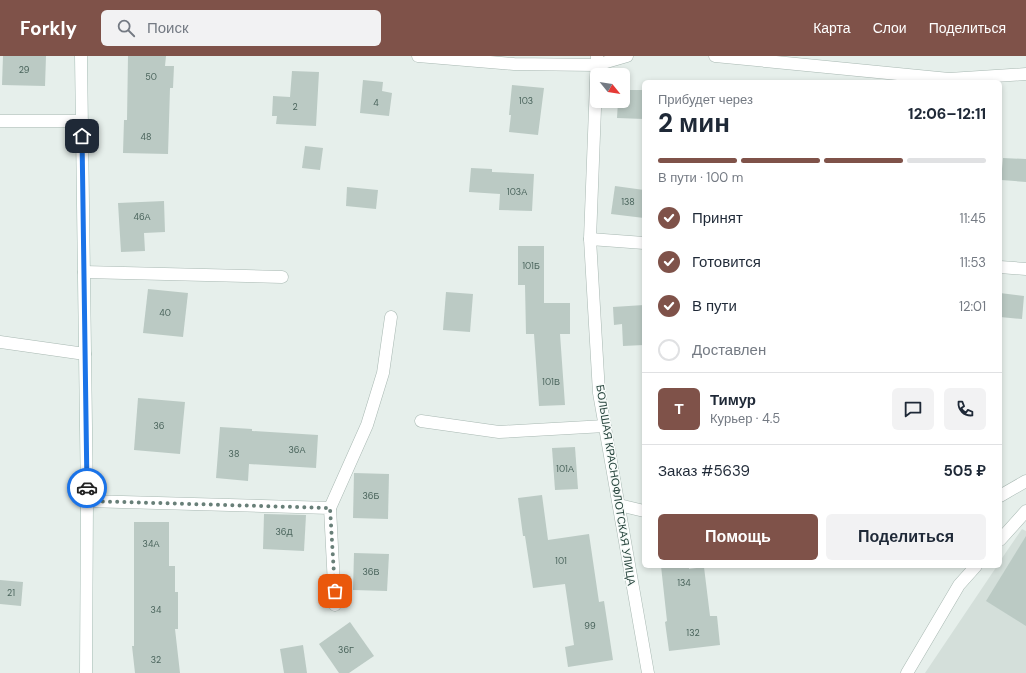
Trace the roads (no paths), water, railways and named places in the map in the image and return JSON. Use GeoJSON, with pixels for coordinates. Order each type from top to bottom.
{"type":"FeatureCollection","features":[{"type":"Feature","properties":{"kind":"street"},"geometry":{"type":"LineString","coordinates":[[81,56],[87,501],[86,673]]}},
{"type":"Feature","properties":{"kind":"street"},"geometry":{"type":"LineString","coordinates":[[418,56],[514,64],[596,61],[627,56]]}},
{"type":"Feature","properties":{"kind":"street"},"geometry":{"type":"LineString","coordinates":[[714,56],[949,79],[1026,74]]}},
{"type":"Feature","properties":{"kind":"street","name":"БОЛЬШАЯ КРАСНОФЛОТСКАЯ УЛИЦА"},"geometry":{"type":"LineString","coordinates":[[596,61],[590,239],[600,393],[648,673]]}},
{"type":"Feature","properties":{"kind":"street"},"geometry":{"type":"LineString","coordinates":[[0,121],[82,121]]}},
{"type":"Feature","properties":{"kind":"street"},"geometry":{"type":"LineString","coordinates":[[590,239],[642,243]]}},
{"type":"Feature","properties":{"kind":"street"},"geometry":{"type":"LineString","coordinates":[[1002,267],[1026,269]]}},
{"type":"Feature","properties":{"kind":"street"},"geometry":{"type":"LineString","coordinates":[[84,272],[282,277]]}},
{"type":"Feature","properties":{"kind":"street"},"geometry":{"type":"LineString","coordinates":[[336,605],[330,508],[367,425],[383,373],[390,317]]}},
{"type":"Feature","properties":{"kind":"street"},"geometry":{"type":"LineString","coordinates":[[0,342],[85,354]]}},
{"type":"Feature","properties":{"kind":"street"},"geometry":{"type":"LineString","coordinates":[[421,421],[499,432],[605,426]]}},
{"type":"Feature","properties":{"kind":"street"},"geometry":{"type":"LineString","coordinates":[[1002,495],[1026,481]]}},
{"type":"Feature","properties":{"kind":"street"},"geometry":{"type":"LineString","coordinates":[[87,501],[330,508]]}},
{"type":"Feature","properties":{"kind":"street"},"geometry":{"type":"LineString","coordinates":[[619,505],[642,511]]}},
{"type":"Feature","properties":{"kind":"street"},"geometry":{"type":"LineString","coordinates":[[1002,538],[1026,511]]}},
{"type":"Feature","properties":{"kind":"street"},"geometry":{"type":"LineString","coordinates":[[907,673],[959,586],[974,568]]}}]}
